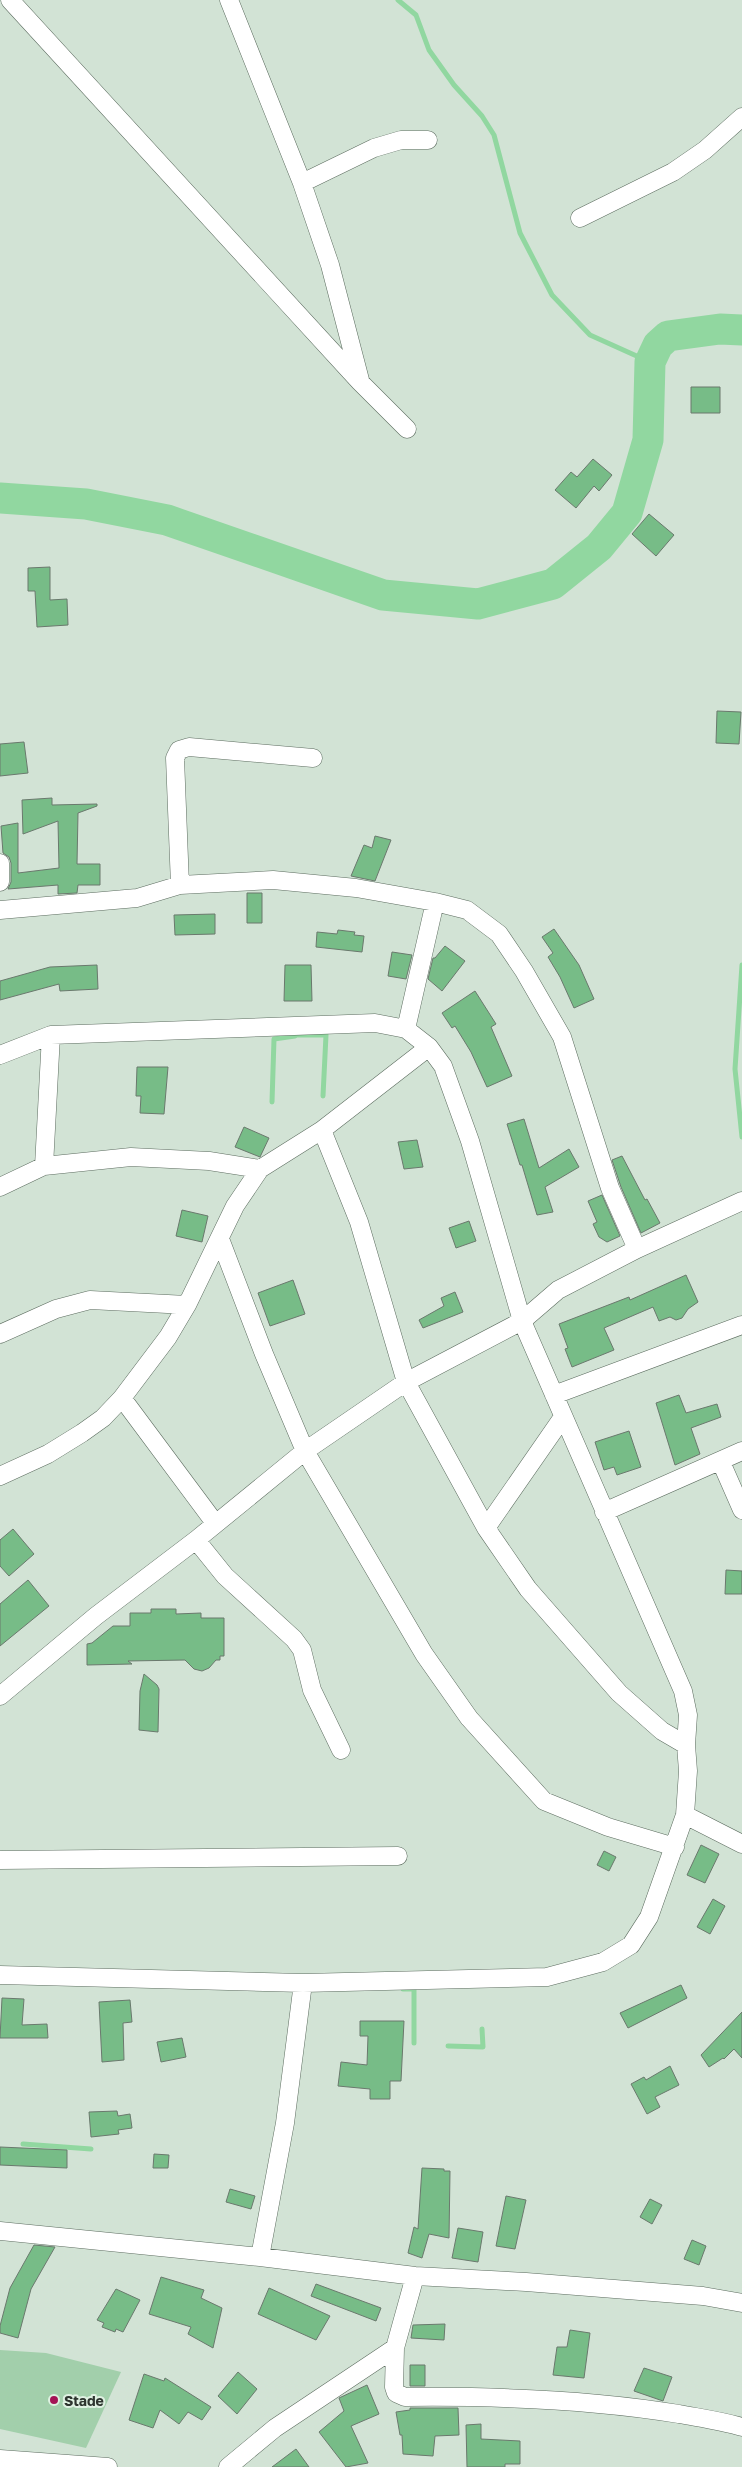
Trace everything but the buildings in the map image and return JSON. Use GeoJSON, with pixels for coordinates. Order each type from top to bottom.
{"type":"FeatureCollection","features":[{"type":"Feature","properties":{"kind":"street"},"geometry":{"type":"LineString","coordinates":[[10,0],[360,382],[407,429]]}},
{"type":"Feature","properties":{"kind":"street"},"geometry":{"type":"LineString","coordinates":[[229,0],[302,183],[330,265],[360,382]]}},
{"type":"Feature","properties":{"kind":"street"},"geometry":{"type":"LineString","coordinates":[[580,218],[673,172],[705,150],[742,117]]}},
{"type":"Feature","properties":{"kind":"street"},"geometry":{"type":"LineString","coordinates":[[302,183],[374,148],[401,140],[428,140]]}},
{"type":"Feature","properties":{"kind":"street"},"geometry":{"type":"LineString","coordinates":[[180,885],[175,758],[179,750],[189,746],[313,758]]}},
{"type":"Feature","properties":{"kind":"street"},"geometry":{"type":"LineString","coordinates":[[0,863],[0,882]]}},
{"type":"Feature","properties":{"kind":"street"},"geometry":{"type":"LineString","coordinates":[[0,910],[137,898],[180,885],[273,880],[356,888],[435,902],[467,910],[499,934],[524,971],[562,1037],[610,1188],[636,1249]]}},
{"type":"Feature","properties":{"kind":"street"},"geometry":{"type":"LineString","coordinates":[[406,1029],[435,902]]}},
{"type":"Feature","properties":{"kind":"street"},"geometry":{"type":"LineString","coordinates":[[0,1054],[51,1035],[374,1023],[406,1029],[429,1047],[443,1066],[470,1141],[522,1320],[683,1690],[688,1715],[686,1745],[688,1771],[685,1815],[675,1846],[649,1917],[630,1945],[603,1962],[547,1977],[303,1983],[0,1975]]}},
{"type":"Feature","properties":{"kind":"street"},"geometry":{"type":"LineString","coordinates":[[44,1166],[51,1035]]}},
{"type":"Feature","properties":{"kind":"street"},"geometry":{"type":"LineString","coordinates":[[0,1476],[48,1454],[82,1433],[103,1418],[122,1398],[168,1337],[187,1305],[235,1206],[260,1169],[322,1130],[429,1047]]}},
{"type":"Feature","properties":{"kind":"street"},"geometry":{"type":"LineString","coordinates":[[322,1130],[360,1222],[406,1382],[486,1528],[528,1589],[619,1693],[662,1731],[686,1745]]}},
{"type":"Feature","properties":{"kind":"street"},"geometry":{"type":"LineString","coordinates":[[0,1187],[44,1166],[131,1158],[209,1161],[260,1169]]}},
{"type":"Feature","properties":{"kind":"street"},"geometry":{"type":"LineString","coordinates":[[0,1696],[96,1616],[196,1540],[305,1451],[406,1382],[522,1320],[558,1290],[636,1249],[742,1201]]}},
{"type":"Feature","properties":{"kind":"street"},"geometry":{"type":"LineString","coordinates":[[220,1239],[264,1354],[305,1451],[424,1654],[469,1718],[544,1801],[608,1827],[675,1846]]}},
{"type":"Feature","properties":{"kind":"street"},"geometry":{"type":"LineString","coordinates":[[0,1334],[56,1309],[90,1300],[187,1305]]}},
{"type":"Feature","properties":{"kind":"street"},"geometry":{"type":"LineString","coordinates":[[554,1396],[742,1325]]}},
{"type":"Feature","properties":{"kind":"street"},"geometry":{"type":"LineString","coordinates":[[122,1398],[215,1523]]}},
{"type":"Feature","properties":{"kind":"street"},"geometry":{"type":"LineString","coordinates":[[486,1528],[563,1417]]}},
{"type":"Feature","properties":{"kind":"street"},"geometry":{"type":"LineString","coordinates":[[604,1512],[721,1462],[742,1451]]}},
{"type":"Feature","properties":{"kind":"street"},"geometry":{"type":"LineString","coordinates":[[721,1462],[742,1510]]}},
{"type":"Feature","properties":{"kind":"street"},"geometry":{"type":"LineString","coordinates":[[196,1540],[225,1576],[298,1644],[302,1650],[312,1690],[341,1750]]}},
{"type":"Feature","properties":{"kind":"street"},"geometry":{"type":"LineString","coordinates":[[685,1815],[742,1844]]}},
{"type":"Feature","properties":{"kind":"street"},"geometry":{"type":"LineString","coordinates":[[0,1860],[398,1856]]}},
{"type":"Feature","properties":{"kind":"street"},"geometry":{"type":"LineString","coordinates":[[260,2257],[285,2123],[303,1983]]}},
{"type":"Feature","properties":{"kind":"street"},"geometry":{"type":"LineString","coordinates":[[0,2231],[260,2257],[415,2276],[693,2296],[742,2303]]}},
{"type":"Feature","properties":{"kind":"street"},"geometry":{"type":"LineString","coordinates":[[415,2276],[395,2348],[394,2387],[396,2393],[405,2397],[476,2396],[565,2401],[646,2409],[742,2427]]}},
{"type":"Feature","properties":{"kind":"street"},"geometry":{"type":"LineString","coordinates":[[228,2467],[275,2428],[395,2348]]}},
{"type":"Feature","properties":{"kind":"street"},"geometry":{"type":"LineString","coordinates":[[0,2459],[108,2467]]}},
{"type":"Feature","properties":{"kind":"green space","name":"Stade"},"geometry":{"type":"Polygon","coordinates":[[[0,2350],[46,2353],[121,2372],[86,2448],[0,2429],[0,2350]]]}},
{"type":"Feature","properties":{"kind":"waterway"},"geometry":{"type":"LineString","coordinates":[[398,0],[416,15],[429,50],[454,85],[482,116],[494,135],[520,233],[552,295],[590,335],[650,362]]}},
{"type":"Feature","properties":{"kind":"waterway"},"geometry":{"type":"LineString","coordinates":[[0,498],[86,504],[167,520],[383,595],[478,604],[553,584],[599,547],[627,513],[648,440],[650,362],[658,345],[668,336],[720,329],[742,330]]}},
{"type":"Feature","properties":{"kind":"waterway"},"geometry":{"type":"LineString","coordinates":[[742,965],[735,1069],[742,1137]]}},
{"type":"Feature","properties":{"kind":"waterway"},"geometry":{"type":"LineString","coordinates":[[297,1035],[326,1035],[323,1096]]}},
{"type":"Feature","properties":{"kind":"waterway"},"geometry":{"type":"LineString","coordinates":[[272,1102],[274,1039],[295,1036]]}},
{"type":"Feature","properties":{"kind":"waterway"},"geometry":{"type":"LineString","coordinates":[[403,1989],[414,1989],[414,2043]]}},
{"type":"Feature","properties":{"kind":"waterway"},"geometry":{"type":"LineString","coordinates":[[448,2046],[483,2047],[482,2029]]}},
{"type":"Feature","properties":{"kind":"waterway"},"geometry":{"type":"LineString","coordinates":[[23,2144],[91,2149]]}},
{"type":"Feature","properties":{"kind":"place","name":"Stade"},"geometry":{"type":"Point","coordinates":[54,2400]}}]}
